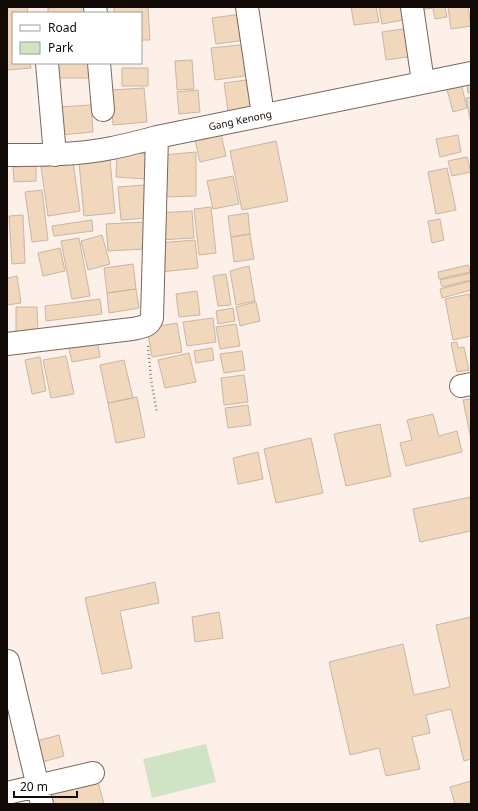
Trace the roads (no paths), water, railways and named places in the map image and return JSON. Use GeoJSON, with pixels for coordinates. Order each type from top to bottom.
{"type":"FeatureCollection","features":[{"type":"Feature","properties":{"kind":"street"},"geometry":{"type":"LineString","coordinates":[[247,7],[263,115]]}},
{"type":"Feature","properties":{"kind":"street"},"geometry":{"type":"LineString","coordinates":[[412,7],[423,82]]}},
{"type":"Feature","properties":{"kind":"street"},"geometry":{"type":"LineString","coordinates":[[47,64],[55,155]]}},
{"type":"Feature","properties":{"kind":"street"},"geometry":{"type":"LineString","coordinates":[[99,64],[103,110]]}},
{"type":"Feature","properties":{"kind":"street","name":"Gang Kenong"},"geometry":{"type":"LineString","coordinates":[[7,155],[55,155],[112,148],[157,137],[471,72]]}},
{"type":"Feature","properties":{"kind":"street"},"geometry":{"type":"LineString","coordinates":[[7,344],[132,329],[147,326],[150,322],[152,318],[157,137]]}},
{"type":"Feature","properties":{"kind":"street"},"geometry":{"type":"LineString","coordinates":[[8,661],[40,795]]}},
{"type":"Feature","properties":{"kind":"street"},"geometry":{"type":"LineString","coordinates":[[7,793],[40,795],[93,773]]}}]}
